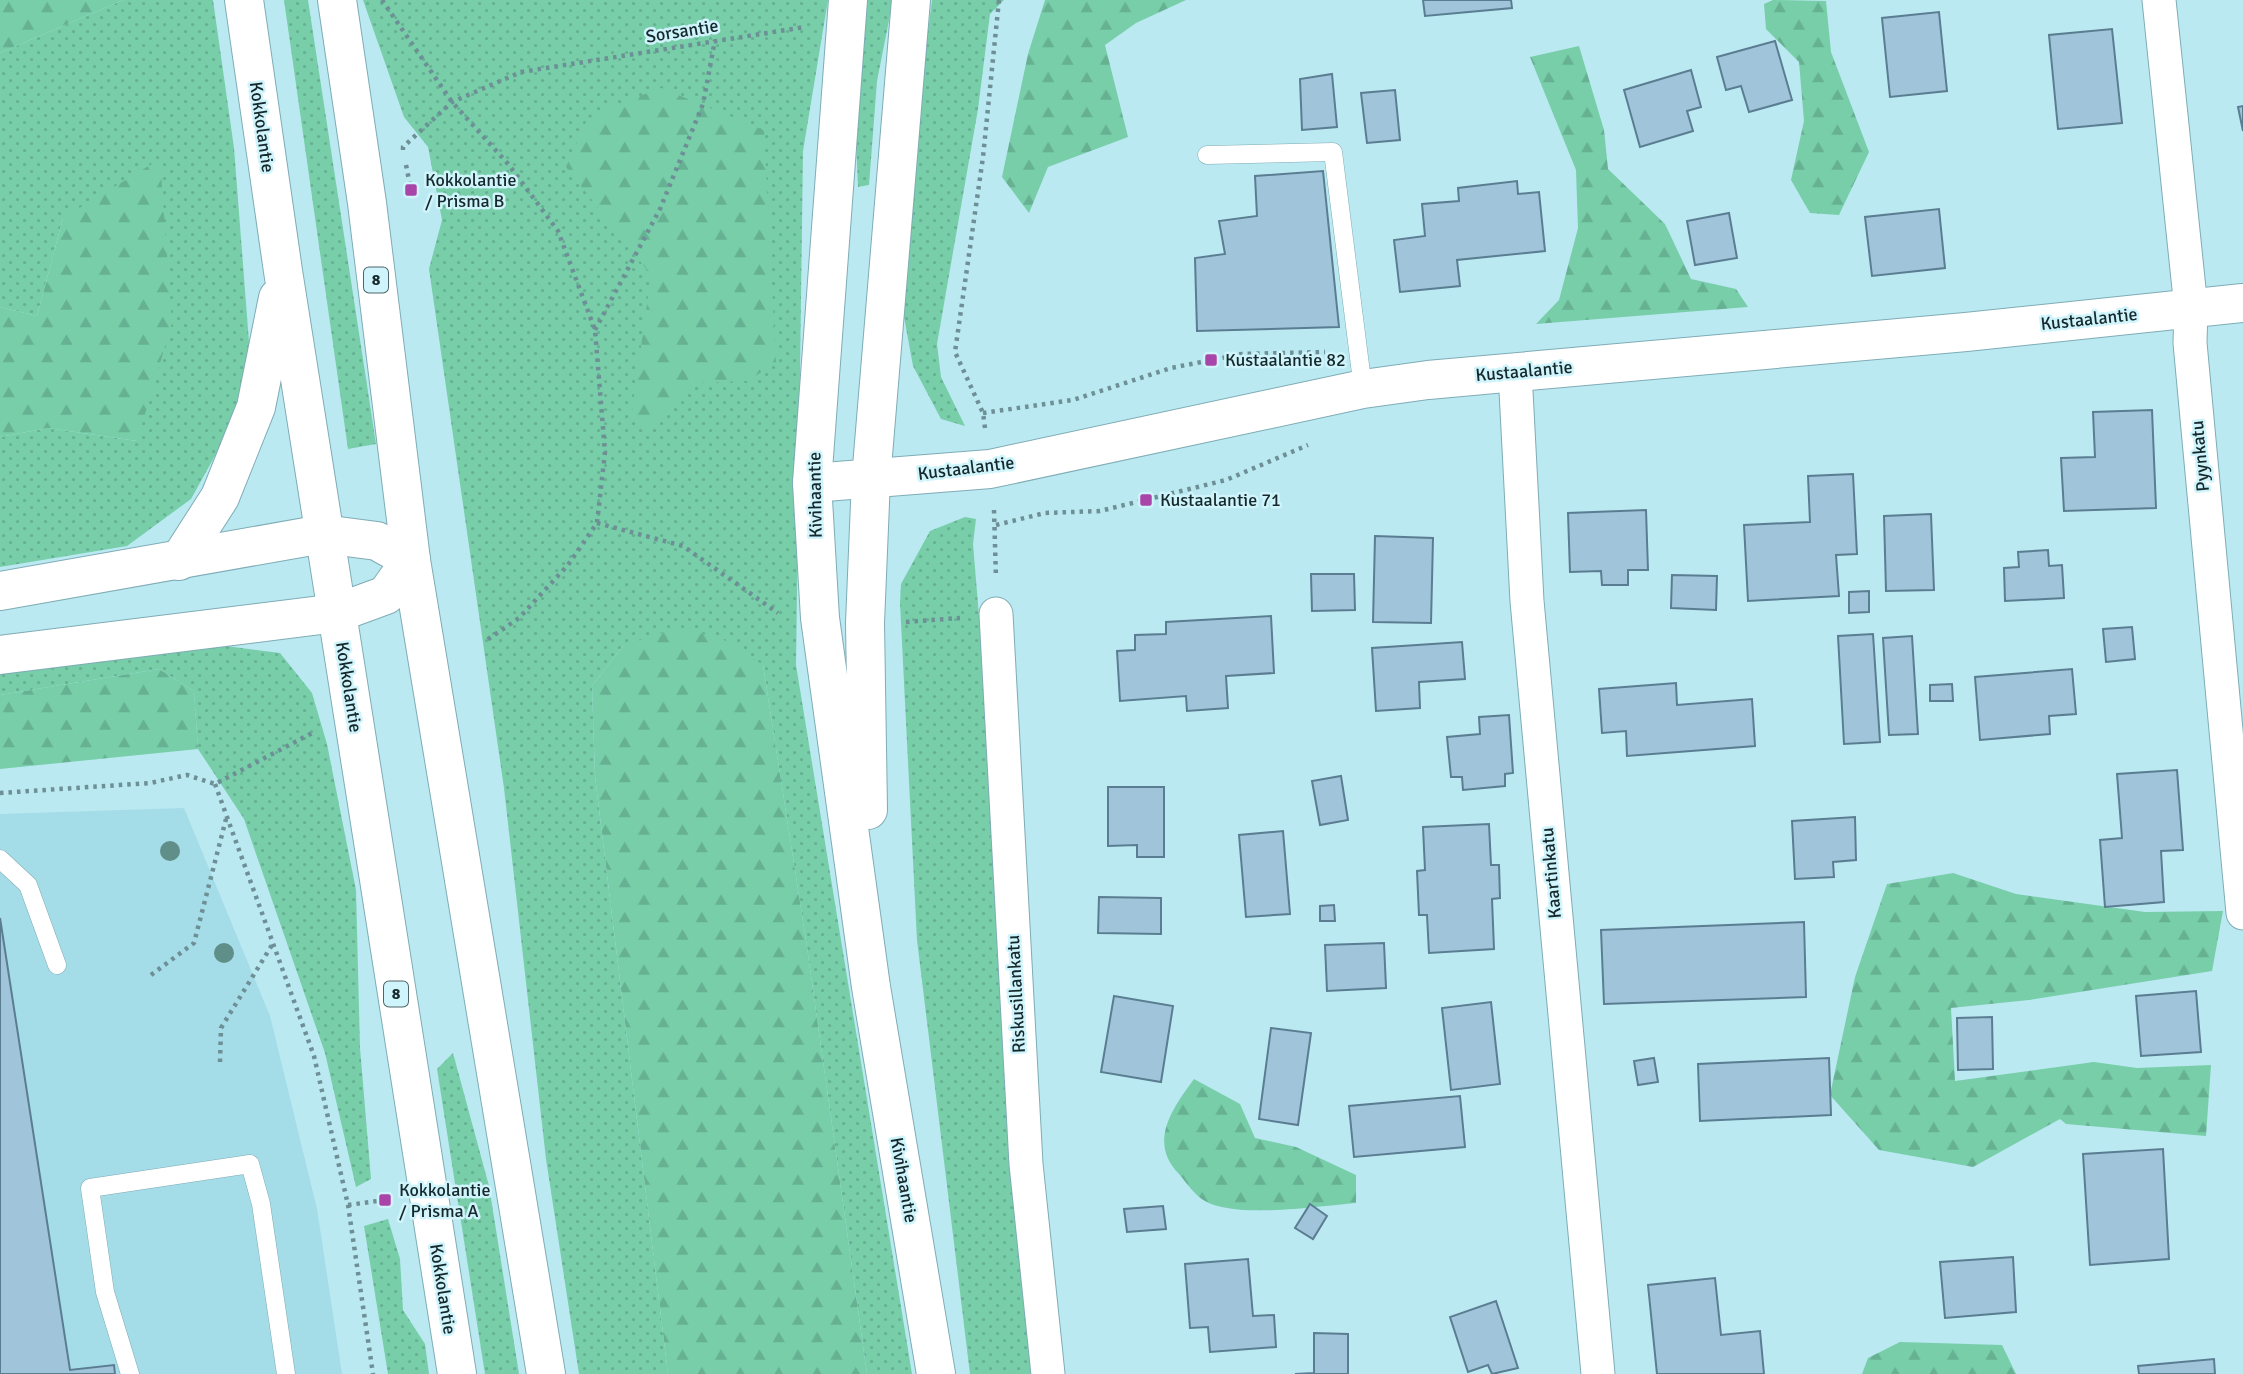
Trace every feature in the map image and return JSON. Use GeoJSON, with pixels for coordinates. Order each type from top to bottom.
{"type":"FeatureCollection","features":[{"type":"Feature","properties":{"kind":"main road","name":"Kokkolantie"},"geometry":{"type":"LineString","coordinates":[[244,0],[323,534],[457,1374]]}},
{"type":"Feature","properties":{"kind":"main road","name":"8"},"geometry":{"type":"LineString","coordinates":[[337,0],[367,202],[411,560],[546,1374]]}},
{"type":"Feature","properties":{"kind":"main road","name":"Kivihaantie"},"geometry":{"type":"LineString","coordinates":[[871,987],[864,623],[871,479],[911,0]]}},
{"type":"Feature","properties":{"kind":"main road","name":"Kivihaantie"},"geometry":{"type":"LineString","coordinates":[[846,10],[812,483],[820,618],[871,987],[936,1374]]}},
{"type":"Feature","properties":{"kind":"main road"},"geometry":{"type":"LineString","coordinates":[[179,561],[219,497],[256,407],[283,271]]}},
{"type":"Feature","properties":{"kind":"main road","name":"Kustaalantie"},"geometry":{"type":"LineString","coordinates":[[812,483],[990,469],[1363,389],[1515,372],[1953,334],[2243,303]]}},
{"type":"Feature","properties":{"kind":"main road"},"geometry":{"type":"LineString","coordinates":[[0,591],[323,534],[377,541],[411,560],[386,595],[337,613],[0,655]]}},
{"type":"Feature","properties":{"kind":"street","name":"Pyynkatu"},"geometry":{"type":"LineString","coordinates":[[2159,0],[2191,308],[2190,343],[2243,913]]}},
{"type":"Feature","properties":{"kind":"street","name":"Kaartinkatu"},"geometry":{"type":"LineString","coordinates":[[1515,372],[1527,601],[1598,1374]]}},
{"type":"Feature","properties":{"kind":"street","name":"Riskusillankatu"},"geometry":{"type":"LineString","coordinates":[[996,614],[1026,1164],[1048,1374]]}},
{"type":"Feature","properties":{"kind":"lane"},"geometry":{"type":"LineString","coordinates":[[1207,155],[1333,152],[1363,389]]}},
{"type":"Feature","properties":{"kind":"lane"},"geometry":{"type":"LineString","coordinates":[[0,859],[28,885],[57,965]]}},
{"type":"Feature","properties":{"kind":"lane"},"geometry":{"type":"LineString","coordinates":[[130,1374],[105,1292],[90,1188],[250,1164],[261,1204],[286,1374]]}},
{"type":"Feature","properties":{"kind":"path"},"geometry":{"type":"LineString","coordinates":[[382,0],[452,102],[509,165],[558,231],[595,330],[605,452],[597,523],[568,565],[519,618],[484,642]]}},
{"type":"Feature","properties":{"kind":"path"},"geometry":{"type":"LineString","coordinates":[[996,614],[996,525],[983,413],[955,352],[983,157],[999,0]]}},
{"type":"Feature","properties":{"kind":"path","name":"Sorsantie"},"geometry":{"type":"LineString","coordinates":[[411,190],[403,147],[452,102],[521,72],[715,40],[846,10]]}},
{"type":"Feature","properties":{"kind":"path"},"geometry":{"type":"LineString","coordinates":[[595,330],[660,209],[703,104],[715,40]]}},
{"type":"Feature","properties":{"kind":"path"},"geometry":{"type":"LineString","coordinates":[[996,525],[1045,513],[1100,511],[1226,480],[1309,445]]}},
{"type":"Feature","properties":{"kind":"path"},"geometry":{"type":"LineString","coordinates":[[0,793],[149,783],[187,775],[215,785],[319,729]]}},
{"type":"Feature","properties":{"kind":"path"},"geometry":{"type":"LineString","coordinates":[[215,785],[314,1056],[348,1205],[373,1374]]}},
{"type":"Feature","properties":{"kind":"path"},"geometry":{"type":"LineString","coordinates":[[151,975],[194,943],[226,818]]}},
{"type":"Feature","properties":{"kind":"path"},"geometry":{"type":"LineString","coordinates":[[220,1062],[222,1028],[273,944]]}},
{"type":"Feature","properties":{"kind":"path"},"geometry":{"type":"LineString","coordinates":[[348,1205],[385,1200]]}},
{"type":"Feature","properties":{"kind":"shaded area"},"geometry":{"type":"Polygon","coordinates":[[[184,808],[270,1016],[317,1209],[342,1374],[0,1374],[0,814],[184,808]]]}},
{"type":"Feature","properties":{"kind":"green space"},"geometry":{"type":"Polygon","coordinates":[[[0,0],[123,0],[0,53],[0,0]]]}},
{"type":"Feature","properties":{"kind":"green space"},"geometry":{"type":"Polygon","coordinates":[[[123,0],[213,0],[234,148],[250,355],[232,425],[191,499],[127,546],[0,567],[0,437],[48,428],[137,441],[63,218],[37,316],[0,307],[0,53],[123,0]]]}},
{"type":"Feature","properties":{"kind":"green space"},"geometry":{"type":"Polygon","coordinates":[[[284,0],[308,0],[376,444],[348,449],[284,0]]]}},
{"type":"Feature","properties":{"kind":"green space"},"geometry":{"type":"Polygon","coordinates":[[[363,0],[828,0],[803,151],[796,665],[912,1374],[867,1374],[807,947],[763,665],[623,646],[592,686],[595,776],[668,1374],[579,1374],[546,1159],[504,788],[429,269],[442,220],[428,147],[404,117],[363,0]]]}},
{"type":"Feature","properties":{"kind":"green space"},"geometry":{"type":"Polygon","coordinates":[[[868,0],[893,0],[877,81],[869,185],[858,187],[854,92],[868,0]]]}},
{"type":"Feature","properties":{"kind":"green space"},"geometry":{"type":"Polygon","coordinates":[[[932,0],[1004,0],[990,14],[978,109],[937,344],[941,377],[965,426],[941,419],[913,366],[900,295],[918,74],[932,0]]]}},
{"type":"Feature","properties":{"kind":"green space"},"geometry":{"type":"Polygon","coordinates":[[[1045,0],[1186,0],[1136,23],[1105,45],[1128,137],[1048,167],[1029,213],[1002,177],[1028,54],[1045,0]]]}},
{"type":"Feature","properties":{"kind":"green space"},"geometry":{"type":"Polygon","coordinates":[[[1773,0],[1826,1],[1831,52],[1869,152],[1839,215],[1810,213],[1791,180],[1804,121],[1799,62],[1766,29],[1764,4],[1773,0]]]}},
{"type":"Feature","properties":{"kind":"green space"},"geometry":{"type":"Polygon","coordinates":[[[1579,46],[1604,130],[1608,169],[1665,224],[1691,279],[1736,289],[1748,307],[1536,324],[1559,300],[1578,228],[1576,170],[1530,57],[1579,46]]]}},
{"type":"Feature","properties":{"kind":"green space"},"geometry":{"type":"Polygon","coordinates":[[[661,88],[764,130],[776,363],[747,381],[694,383],[648,427],[632,411],[651,275],[566,167],[589,115],[661,88]]]}},
{"type":"Feature","properties":{"kind":"green space"},"geometry":{"type":"Polygon","coordinates":[[[160,159],[172,323],[137,441],[48,428],[0,437],[0,307],[37,316],[63,218],[160,159]]]}},
{"type":"Feature","properties":{"kind":"green space"},"geometry":{"type":"Polygon","coordinates":[[[965,517],[976,519],[973,544],[1042,1374],[970,1374],[917,940],[901,584],[930,531],[965,517]]]}},
{"type":"Feature","properties":{"kind":"green space"},"geometry":{"type":"Polygon","coordinates":[[[678,627],[724,640],[763,665],[807,947],[867,1374],[668,1374],[595,776],[592,686],[623,646],[678,627]]]}},
{"type":"Feature","properties":{"kind":"green space"},"geometry":{"type":"Polygon","coordinates":[[[226,646],[280,653],[312,693],[327,744],[356,890],[360,1048],[371,1179],[356,1187],[325,1053],[244,819],[198,749],[194,691],[159,669],[0,695],[0,674],[226,646]]]}},
{"type":"Feature","properties":{"kind":"green space"},"geometry":{"type":"Polygon","coordinates":[[[159,669],[194,691],[198,749],[0,769],[0,695],[159,669]]]}},
{"type":"Feature","properties":{"kind":"green space"},"geometry":{"type":"Polygon","coordinates":[[[1953,873],[2016,894],[2145,912],[2223,911],[2212,971],[2029,1000],[1951,1008],[1955,1081],[2094,1062],[2137,1068],[2211,1065],[2206,1136],[2066,1124],[2060,1119],[1973,1167],[1879,1150],[1830,1095],[1855,977],[1887,884],[1953,873]]]}},
{"type":"Feature","properties":{"kind":"green space"},"geometry":{"type":"Polygon","coordinates":[[[453,1053],[489,1186],[519,1374],[485,1374],[437,1069],[453,1053]]]}},
{"type":"Feature","properties":{"kind":"green space"},"geometry":{"type":"Polygon","coordinates":[[[1194,1079],[1240,1104],[1255,1138],[1296,1147],[1356,1175],[1356,1203],[1257,1210],[1219,1206],[1201,1199],[1170,1162],[1164,1138],[1171,1114],[1194,1079]]]}},
{"type":"Feature","properties":{"kind":"green space"},"geometry":{"type":"Polygon","coordinates":[[[388,1219],[400,1259],[403,1310],[425,1344],[429,1374],[388,1374],[364,1226],[388,1219]]]}},
{"type":"Feature","properties":{"kind":"green space"},"geometry":{"type":"Polygon","coordinates":[[[1900,1342],[2002,1345],[2016,1374],[1862,1374],[1868,1358],[1900,1342]]]}},
{"type":"Feature","properties":{"kind":"building"},"geometry":{"type":"Polygon","coordinates":[[[1423,0],[1511,0],[1512,8],[1425,16],[1423,0]]]}},
{"type":"Feature","properties":{"kind":"building"},"geometry":{"type":"Polygon","coordinates":[[[1939,12],[1947,91],[1890,97],[1882,18],[1939,12]]]}},
{"type":"Feature","properties":{"kind":"building"},"geometry":{"type":"Polygon","coordinates":[[[2112,29],[2122,123],[2058,129],[2049,35],[2112,29]]]}},
{"type":"Feature","properties":{"kind":"building"},"geometry":{"type":"Polygon","coordinates":[[[1775,41],[1792,100],[1749,112],[1741,86],[1726,90],[1717,57],[1775,41]]]}},
{"type":"Feature","properties":{"kind":"building"},"geometry":{"type":"Polygon","coordinates":[[[1691,70],[1701,107],[1687,111],[1693,131],[1640,147],[1624,90],[1691,70]]]}},
{"type":"Feature","properties":{"kind":"building"},"geometry":{"type":"Polygon","coordinates":[[[1332,74],[1337,127],[1302,130],[1300,79],[1332,74]]]}},
{"type":"Feature","properties":{"kind":"building"},"geometry":{"type":"Polygon","coordinates":[[[1395,90],[1400,140],[1367,143],[1361,93],[1395,90]]]}},
{"type":"Feature","properties":{"kind":"building"},"geometry":{"type":"Polygon","coordinates":[[[2243,106],[2243,131],[2238,107],[2243,106]]]}},
{"type":"Feature","properties":{"kind":"building"},"geometry":{"type":"Polygon","coordinates":[[[1323,171],[1339,327],[1197,331],[1195,258],[1225,254],[1219,221],[1257,216],[1255,176],[1323,171]]]}},
{"type":"Feature","properties":{"kind":"building"},"geometry":{"type":"Polygon","coordinates":[[[1517,181],[1518,194],[1539,192],[1545,251],[1457,260],[1460,286],[1400,292],[1394,240],[1425,236],[1422,204],[1459,201],[1458,188],[1517,181]]]}},
{"type":"Feature","properties":{"kind":"building"},"geometry":{"type":"Polygon","coordinates":[[[1939,209],[1945,268],[1872,276],[1865,217],[1939,209]]]}},
{"type":"Feature","properties":{"kind":"building"},"geometry":{"type":"Polygon","coordinates":[[[1729,213],[1737,258],[1695,265],[1687,221],[1729,213]]]}},
{"type":"Feature","properties":{"kind":"building"},"geometry":{"type":"Polygon","coordinates":[[[2152,410],[2156,508],[2064,511],[2061,458],[2095,457],[2093,412],[2152,410]]]}},
{"type":"Feature","properties":{"kind":"building"},"geometry":{"type":"Polygon","coordinates":[[[1853,474],[1857,554],[1836,555],[1839,596],[1748,601],[1744,525],[1810,522],[1808,476],[1853,474]]]}},
{"type":"Feature","properties":{"kind":"building"},"geometry":{"type":"Polygon","coordinates":[[[1646,510],[1648,570],[1628,570],[1628,585],[1602,585],[1601,571],[1570,572],[1568,513],[1646,510]]]}},
{"type":"Feature","properties":{"kind":"building"},"geometry":{"type":"Polygon","coordinates":[[[1931,514],[1934,590],[1886,591],[1884,516],[1931,514]]]}},
{"type":"Feature","properties":{"kind":"building"},"geometry":{"type":"Polygon","coordinates":[[[1375,536],[1433,538],[1431,623],[1373,622],[1375,536]]]}},
{"type":"Feature","properties":{"kind":"building"},"geometry":{"type":"Polygon","coordinates":[[[2048,550],[2049,566],[2062,565],[2064,598],[2005,601],[2004,568],[2019,567],[2018,552],[2048,550]]]}},
{"type":"Feature","properties":{"kind":"building"},"geometry":{"type":"Polygon","coordinates":[[[1311,574],[1354,574],[1355,610],[1312,611],[1311,574]]]}},
{"type":"Feature","properties":{"kind":"building"},"geometry":{"type":"Polygon","coordinates":[[[1672,575],[1717,576],[1716,610],[1671,608],[1672,575]]]}},
{"type":"Feature","properties":{"kind":"building"},"geometry":{"type":"Polygon","coordinates":[[[1869,591],[1869,612],[1849,613],[1849,592],[1869,591]]]}},
{"type":"Feature","properties":{"kind":"building"},"geometry":{"type":"Polygon","coordinates":[[[1271,616],[1274,673],[1226,676],[1228,708],[1187,711],[1186,696],[1120,701],[1117,651],[1135,650],[1135,635],[1166,634],[1166,622],[1271,616]]]}},
{"type":"Feature","properties":{"kind":"building"},"geometry":{"type":"Polygon","coordinates":[[[2132,627],[2135,659],[2106,662],[2103,629],[2132,627]]]}},
{"type":"Feature","properties":{"kind":"building"},"geometry":{"type":"Polygon","coordinates":[[[1873,634],[1880,742],[1844,744],[1838,636],[1873,634]]]}},
{"type":"Feature","properties":{"kind":"building"},"geometry":{"type":"Polygon","coordinates":[[[1912,636],[1918,734],[1889,735],[1883,638],[1912,636]]]}},
{"type":"Feature","properties":{"kind":"building"},"geometry":{"type":"Polygon","coordinates":[[[1462,642],[1465,679],[1419,682],[1420,708],[1376,711],[1372,648],[1462,642]]]}},
{"type":"Feature","properties":{"kind":"building"},"geometry":{"type":"Polygon","coordinates":[[[2072,669],[2076,714],[2049,716],[2050,734],[1980,740],[1975,677],[2072,669]]]}},
{"type":"Feature","properties":{"kind":"building"},"geometry":{"type":"Polygon","coordinates":[[[1676,683],[1677,705],[1752,699],[1755,746],[1627,756],[1626,731],[1602,733],[1599,689],[1676,683]]]}},
{"type":"Feature","properties":{"kind":"building"},"geometry":{"type":"Polygon","coordinates":[[[1952,684],[1953,701],[1930,701],[1930,685],[1952,684]]]}},
{"type":"Feature","properties":{"kind":"building"},"geometry":{"type":"Polygon","coordinates":[[[1509,715],[1513,773],[1505,774],[1505,786],[1463,790],[1462,777],[1451,777],[1447,737],[1480,734],[1479,717],[1509,715]]]}},
{"type":"Feature","properties":{"kind":"building"},"geometry":{"type":"Polygon","coordinates":[[[2177,770],[2183,850],[2161,851],[2164,902],[2105,907],[2100,840],[2122,838],[2117,774],[2177,770]]]}},
{"type":"Feature","properties":{"kind":"building"},"geometry":{"type":"Polygon","coordinates":[[[1341,776],[1348,820],[1320,825],[1312,781],[1341,776]]]}},
{"type":"Feature","properties":{"kind":"building"},"geometry":{"type":"Polygon","coordinates":[[[1108,787],[1164,787],[1164,857],[1137,857],[1137,845],[1108,846],[1108,787]]]}},
{"type":"Feature","properties":{"kind":"building"},"geometry":{"type":"Polygon","coordinates":[[[1855,817],[1856,860],[1833,862],[1834,877],[1795,879],[1792,821],[1855,817]]]}},
{"type":"Feature","properties":{"kind":"building"},"geometry":{"type":"Polygon","coordinates":[[[1489,824],[1491,865],[1499,865],[1500,898],[1492,899],[1494,949],[1429,953],[1427,915],[1419,915],[1417,871],[1425,870],[1423,827],[1489,824]]]}},
{"type":"Feature","properties":{"kind":"building"},"geometry":{"type":"Polygon","coordinates":[[[1283,831],[1290,914],[1246,917],[1239,835],[1283,831]]]}},
{"type":"Feature","properties":{"kind":"building"},"geometry":{"type":"Polygon","coordinates":[[[1099,897],[1161,898],[1161,934],[1098,933],[1099,897]]]}},
{"type":"Feature","properties":{"kind":"building"},"geometry":{"type":"Polygon","coordinates":[[[1334,905],[1335,921],[1320,921],[1320,906],[1334,905]]]}},
{"type":"Feature","properties":{"kind":"building"},"geometry":{"type":"Polygon","coordinates":[[[0,918],[70,1370],[114,1365],[115,1374],[0,1374],[0,918]]]}},
{"type":"Feature","properties":{"kind":"building"},"geometry":{"type":"Polygon","coordinates":[[[1804,922],[1806,997],[1604,1004],[1601,930],[1804,922]]]}},
{"type":"Feature","properties":{"kind":"building"},"geometry":{"type":"Polygon","coordinates":[[[1384,943],[1386,988],[1327,991],[1325,945],[1384,943]]]}},
{"type":"Feature","properties":{"kind":"building"},"geometry":{"type":"Polygon","coordinates":[[[2196,991],[2201,1052],[2141,1056],[2136,996],[2196,991]]]}},
{"type":"Feature","properties":{"kind":"building"},"geometry":{"type":"Polygon","coordinates":[[[1114,996],[1173,1006],[1161,1082],[1101,1072],[1114,996]]]}},
{"type":"Feature","properties":{"kind":"building"},"geometry":{"type":"Polygon","coordinates":[[[1491,1002],[1500,1084],[1451,1090],[1442,1008],[1491,1002]]]}},
{"type":"Feature","properties":{"kind":"building"},"geometry":{"type":"Polygon","coordinates":[[[1992,1017],[1993,1069],[1958,1070],[1957,1018],[1992,1017]]]}},
{"type":"Feature","properties":{"kind":"building"},"geometry":{"type":"Polygon","coordinates":[[[1271,1028],[1311,1033],[1298,1125],[1259,1119],[1271,1028]]]}},
{"type":"Feature","properties":{"kind":"building"},"geometry":{"type":"Polygon","coordinates":[[[1654,1058],[1658,1082],[1638,1085],[1634,1061],[1654,1058]]]}},
{"type":"Feature","properties":{"kind":"building"},"geometry":{"type":"Polygon","coordinates":[[[1829,1058],[1831,1115],[1700,1121],[1698,1064],[1829,1058]]]}},
{"type":"Feature","properties":{"kind":"building"},"geometry":{"type":"Polygon","coordinates":[[[1460,1096],[1465,1147],[1354,1157],[1349,1106],[1460,1096]]]}},
{"type":"Feature","properties":{"kind":"building"},"geometry":{"type":"Polygon","coordinates":[[[2163,1149],[2169,1259],[2090,1265],[2083,1154],[2163,1149]]]}},
{"type":"Feature","properties":{"kind":"building"},"geometry":{"type":"Polygon","coordinates":[[[1310,1204],[1327,1216],[1313,1239],[1295,1228],[1310,1204]]]}},
{"type":"Feature","properties":{"kind":"building"},"geometry":{"type":"Polygon","coordinates":[[[1163,1206],[1166,1229],[1127,1232],[1124,1209],[1163,1206]]]}},
{"type":"Feature","properties":{"kind":"building"},"geometry":{"type":"Polygon","coordinates":[[[2013,1257],[2016,1312],[1945,1318],[1940,1262],[2013,1257]]]}},
{"type":"Feature","properties":{"kind":"building"},"geometry":{"type":"Polygon","coordinates":[[[1248,1259],[1253,1316],[1274,1315],[1276,1347],[1210,1352],[1208,1327],[1190,1328],[1185,1264],[1248,1259]]]}},
{"type":"Feature","properties":{"kind":"building"},"geometry":{"type":"Polygon","coordinates":[[[1715,1278],[1721,1335],[1760,1331],[1764,1374],[1657,1374],[1648,1285],[1715,1278]]]}},
{"type":"Feature","properties":{"kind":"building"},"geometry":{"type":"Polygon","coordinates":[[[1496,1301],[1518,1368],[1492,1374],[1488,1365],[1468,1372],[1450,1317],[1496,1301]]]}},
{"type":"Feature","properties":{"kind":"building"},"geometry":{"type":"Polygon","coordinates":[[[1314,1333],[1348,1334],[1348,1374],[1295,1374],[1314,1373],[1314,1333]]]}},
{"type":"Feature","properties":{"kind":"building"},"geometry":{"type":"Polygon","coordinates":[[[2214,1359],[2215,1374],[2139,1374],[2138,1366],[2214,1359]]]}},
{"type":"Feature","properties":{"kind":"place","name":"Kokkolantie / Prisma B"},"geometry":{"type":"Point","coordinates":[411,190]}},
{"type":"Feature","properties":{"kind":"place","name":"Kustaalantie 82"},"geometry":{"type":"Point","coordinates":[1211,360]}},
{"type":"Feature","properties":{"kind":"place","name":"Kustaalantie 71"},"geometry":{"type":"Point","coordinates":[1146,500]}},
{"type":"Feature","properties":{"kind":"place","name":"Kokkolantie / Prisma A"},"geometry":{"type":"Point","coordinates":[385,1200]}}]}
